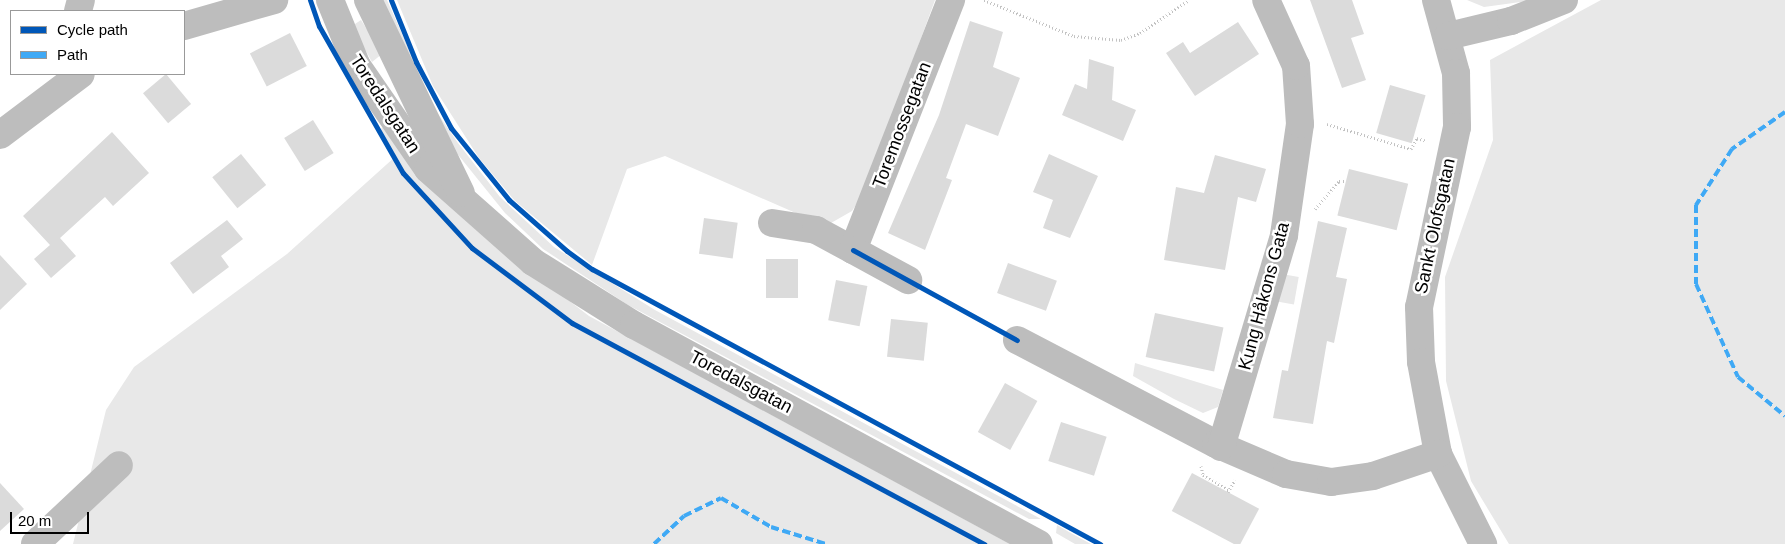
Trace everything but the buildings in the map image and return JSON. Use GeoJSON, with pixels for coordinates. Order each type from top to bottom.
{"type":"FeatureCollection","features":[{"type":"Feature","properties":{"kind":"street"},"geometry":{"type":"LineString","coordinates":[[185,26],[274,0]]}},
{"type":"Feature","properties":{"kind":"street","name":"Toredalsgatan"},"geometry":{"type":"LineString","coordinates":[[330,0],[357,66],[391,120],[428,169],[461,193],[487,224],[579,294],[1039,544]]}},
{"type":"Feature","properties":{"kind":"street","name":"Toredalsgatan"},"geometry":{"type":"LineString","coordinates":[[368,0],[461,193]]}},
{"type":"Feature","properties":{"kind":"street","name":"Toremossegatan"},"geometry":{"type":"LineString","coordinates":[[853,250],[951,0]]}},
{"type":"Feature","properties":{"kind":"street","name":"Kung Håkons Gata"},"geometry":{"type":"LineString","coordinates":[[1211,455],[1284,235],[1299,116],[1296,66],[1266,0]]}},
{"type":"Feature","properties":{"kind":"street","name":"Sankt Olofsgatan"},"geometry":{"type":"LineString","coordinates":[[1436,0],[1448,36],[1456,73],[1456,128],[1419,307],[1421,362],[1438,454],[1483,544]]}},
{"type":"Feature","properties":{"kind":"street"},"geometry":{"type":"LineString","coordinates":[[1448,36],[1511,21],[1564,0]]}},
{"type":"Feature","properties":{"kind":"street"},"geometry":{"type":"LineString","coordinates":[[0,135],[80,75]]}},
{"type":"Feature","properties":{"kind":"street"},"geometry":{"type":"LineString","coordinates":[[772,223],[816,230],[908,280]]}},
{"type":"Feature","properties":{"kind":"street"},"geometry":{"type":"LineString","coordinates":[[1016,340],[1211,455],[1286,474],[1331,482],[1373,476],[1438,454]]}},
{"type":"Feature","properties":{"kind":"street"},"geometry":{"type":"LineString","coordinates":[[35,544],[119,465]]}},
{"type":"Feature","properties":{"kind":"path"},"geometry":{"type":"LineString","coordinates":[[984,0],[1074,36],[1121,40],[1140,34],[1189,0]]}},
{"type":"Feature","properties":{"kind":"path"},"geometry":{"type":"LineString","coordinates":[[1299,116],[1411,149],[1417,138],[1452,149]]}},
{"type":"Feature","properties":{"kind":"path"},"geometry":{"type":"LineString","coordinates":[[1211,455],[1203,475],[1229,490]]}},
{"type":"Feature","properties":{"kind":"shaded area"},"geometry":{"type":"Polygon","coordinates":[[[375,0],[387,0],[436,111],[458,143],[500,197],[554,247],[655,310],[1041,519],[1029,519],[628,305],[543,249],[505,213],[451,146],[375,0]]]}},
{"type":"Feature","properties":{"kind":"shaded area"},"geometry":{"type":"Polygon","coordinates":[[[397,0],[935,0],[865,191],[852,211],[831,223],[814,221],[665,156],[627,169],[592,265],[515,201],[479,158],[433,86],[397,0]]]}},
{"type":"Feature","properties":{"kind":"shaded area"},"geometry":{"type":"Polygon","coordinates":[[[1467,0],[1535,0],[1484,7],[1467,0]]]}},
{"type":"Feature","properties":{"kind":"shaded area"},"geometry":{"type":"Polygon","coordinates":[[[1601,0],[1785,0],[1785,544],[1509,544],[1471,481],[1446,381],[1445,277],[1493,140],[1490,60],[1601,0]]]}},
{"type":"Feature","properties":{"kind":"shaded area"},"geometry":{"type":"Polygon","coordinates":[[[361,20],[382,54],[372,62],[352,26],[361,20]]]}},
{"type":"Feature","properties":{"kind":"shaded area"},"geometry":{"type":"Polygon","coordinates":[[[382,127],[401,152],[516,260],[589,316],[1010,544],[73,544],[106,410],[134,367],[287,254],[396,156],[380,132],[382,127]]]}},
{"type":"Feature","properties":{"kind":"shaded area"},"geometry":{"type":"Polygon","coordinates":[[[1282,274],[1299,277],[1294,305],[1277,302],[1282,274]]]}},
{"type":"Feature","properties":{"kind":"shaded area"},"geometry":{"type":"Polygon","coordinates":[[[1135,363],[1223,390],[1218,407],[1203,413],[1174,399],[1133,376],[1135,363]]]}},
{"type":"Feature","properties":{"kind":"shaded area"},"geometry":{"type":"Polygon","coordinates":[[[1057,525],[1091,544],[1075,544],[1056,533],[1057,525]]]}},
{"type":"Feature","properties":{"kind":"marked path"},"geometry":{"type":"LineString","coordinates":[[1785,112],[1732,149],[1696,205],[1696,284],[1738,377],[1785,416]]}},
{"type":"Feature","properties":{"kind":"marked path"},"geometry":{"type":"LineString","coordinates":[[654,544],[684,516],[721,498],[771,527],[826,544]]}},
{"type":"Feature","properties":{"kind":"cycle path"},"geometry":{"type":"LineString","coordinates":[[310,0],[319,26],[403,173],[472,248],[572,323],[984,544]]}},
{"type":"Feature","properties":{"kind":"cycle path"},"geometry":{"type":"LineString","coordinates":[[391,0],[416,62],[451,128],[509,200],[567,251],[592,269],[1100,544]]}},
{"type":"Feature","properties":{"kind":"cycle path"},"geometry":{"type":"LineString","coordinates":[[853,250],[1017,340]]}}]}
